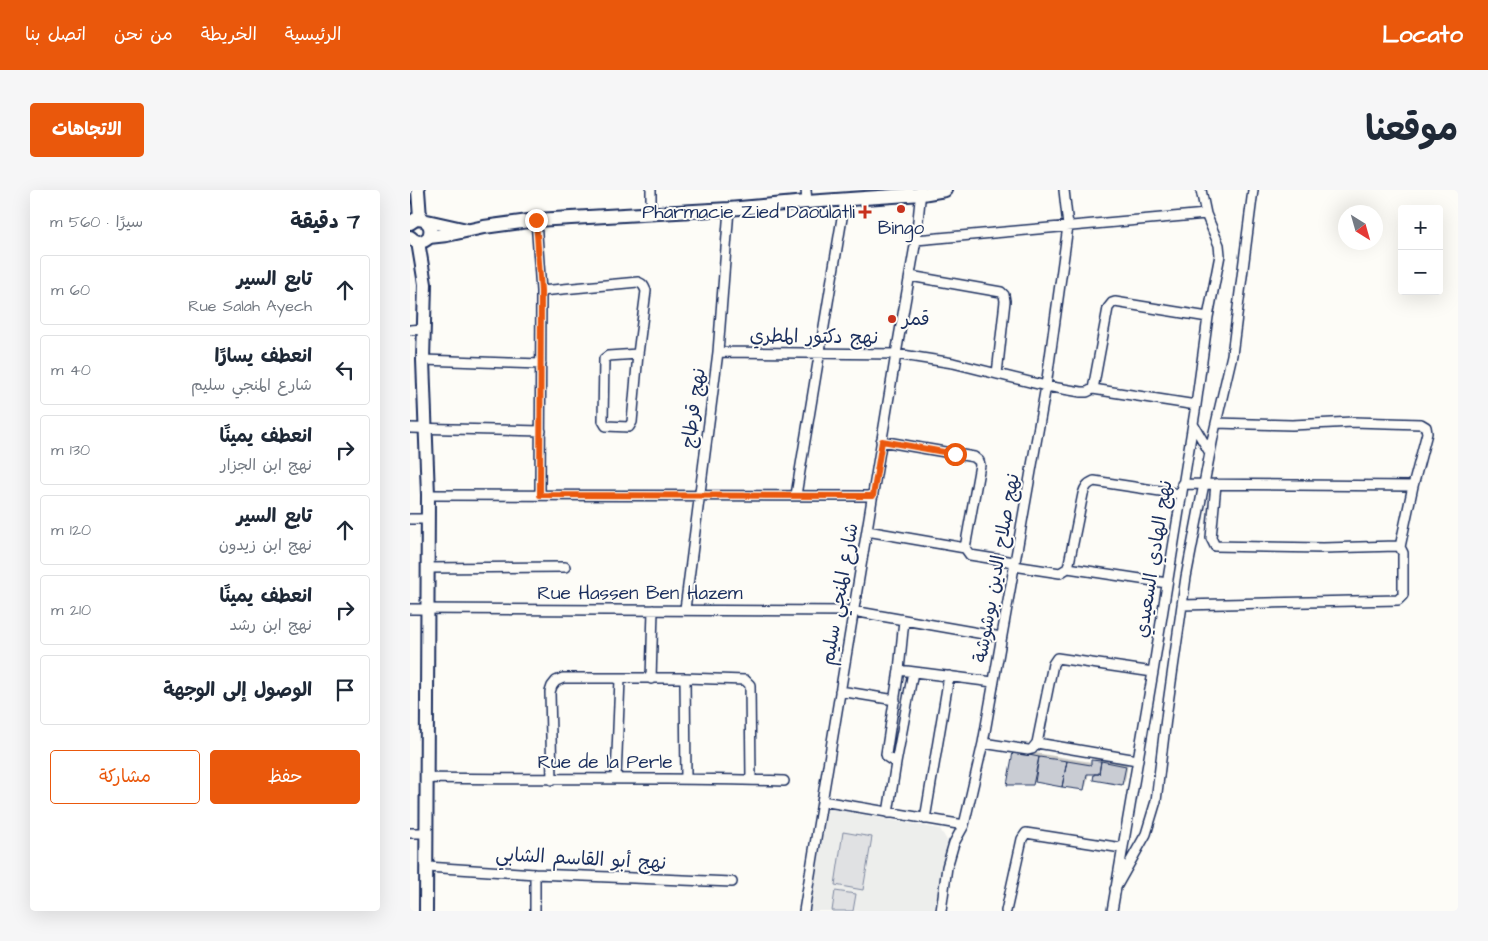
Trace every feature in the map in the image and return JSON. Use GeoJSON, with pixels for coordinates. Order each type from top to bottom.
{"type":"FeatureCollection","features":[{"type":"Feature","properties":{"kind":"main road"},"geometry":{"type":"LineString","coordinates":[[418,190],[419,221]]}},
{"type":"Feature","properties":{"kind":"main road"},"geometry":{"type":"LineString","coordinates":[[416,239],[536,220],[729,210],[806,196],[845,200],[945,190]]}},
{"type":"Feature","properties":{"kind":"main road"},"geometry":{"type":"LineString","coordinates":[[419,221],[467,230]]}},
{"type":"Feature","properties":{"kind":"main road"},"geometry":{"type":"LineString","coordinates":[[416,239],[431,229],[419,221]]}},
{"type":"Feature","properties":{"kind":"main road"},"geometry":{"type":"LineString","coordinates":[[416,239],[425,284],[423,360],[424,428],[428,495],[426,911]]}},
{"type":"Feature","properties":{"kind":"street"},"geometry":{"type":"LineString","coordinates":[[651,190],[651,214]]}},
{"type":"Feature","properties":{"kind":"street","name":"نهج صلاح الدين بوشوشة"},"geometry":{"type":"LineString","coordinates":[[941,911],[947,867],[954,843],[964,825],[983,743],[1046,386],[1068,226],[1064,190]]}},
{"type":"Feature","properties":{"kind":"street","name":"نهج الهادي السعيدي"},"geometry":{"type":"LineString","coordinates":[[1112,911],[1153,672],[1220,250],[1206,214],[1201,190]]}},
{"type":"Feature","properties":{"kind":"street"},"geometry":{"type":"LineString","coordinates":[[1116,888],[1146,834],[1156,801],[1182,605],[1216,423],[1232,355],[1253,190]]}},
{"type":"Feature","properties":{"kind":"street","name":"شارع المنجي سليم"},"geometry":{"type":"LineString","coordinates":[[804,911],[916,240],[922,192]]}},
{"type":"Feature","properties":{"kind":"street"},"geometry":{"type":"LineString","coordinates":[[796,495],[845,200]]}},
{"type":"Feature","properties":{"kind":"street","name":"نهج قرطاج"},"geometry":{"type":"LineString","coordinates":[[685,609],[718,352],[729,210]]}},
{"type":"Feature","properties":{"kind":"street"},"geometry":{"type":"LineString","coordinates":[[916,240],[1206,214]]}},
{"type":"Feature","properties":{"kind":"street"},"geometry":{"type":"LineString","coordinates":[[536,220],[541,291],[540,495]]}},
{"type":"Feature","properties":{"kind":"street"},"geometry":{"type":"LineString","coordinates":[[910,276],[1001,292],[1004,295],[1006,301],[997,374]]}},
{"type":"Feature","properties":{"kind":"street"},"geometry":{"type":"LineString","coordinates":[[541,291],[638,282],[646,290],[632,422],[629,427],[606,426],[603,422],[604,359],[608,356],[638,354]]}},
{"type":"Feature","properties":{"kind":"street"},"geometry":{"type":"LineString","coordinates":[[1093,389],[1108,308],[1112,303],[1116,302],[1208,317]]}},
{"type":"Feature","properties":{"kind":"street"},"geometry":{"type":"LineString","coordinates":[[410,330],[424,329]]}},
{"type":"Feature","properties":{"kind":"street","name":"نهج دكتور المطري"},"geometry":{"type":"LineString","coordinates":[[718,352],[896,354],[953,364],[1080,392],[1087,392],[1093,389],[1196,405]]}},
{"type":"Feature","properties":{"kind":"street"},"geometry":{"type":"LineString","coordinates":[[423,360],[541,364]]}},
{"type":"Feature","properties":{"kind":"street"},"geometry":{"type":"LineString","coordinates":[[1182,605],[1398,600],[1403,595],[1403,553],[1400,547],[1412,486],[1427,433],[1426,427],[1421,424],[1353,422],[1292,425],[1216,423]]}},
{"type":"Feature","properties":{"kind":"street"},"geometry":{"type":"LineString","coordinates":[[1193,424],[1210,453]]}},
{"type":"Feature","properties":{"kind":"street"},"geometry":{"type":"LineString","coordinates":[[410,428],[541,431]]}},
{"type":"Feature","properties":{"kind":"street"},"geometry":{"type":"LineString","coordinates":[[882,441],[974,457],[979,461],[980,465],[965,548]]}},
{"type":"Feature","properties":{"kind":"street"},"geometry":{"type":"LineString","coordinates":[[1068,568],[1084,487],[1088,483],[1094,481],[1180,494]]}},
{"type":"Feature","properties":{"kind":"street"},"geometry":{"type":"LineString","coordinates":[[1182,484],[1412,486]]}},
{"type":"Feature","properties":{"kind":"street"},"geometry":{"type":"LineString","coordinates":[[1216,484],[1211,538],[1215,546],[1400,547]]}},
{"type":"Feature","properties":{"kind":"street"},"geometry":{"type":"LineString","coordinates":[[428,495],[873,496]]}},
{"type":"Feature","properties":{"kind":"street"},"geometry":{"type":"LineString","coordinates":[[410,519],[428,519]]}},
{"type":"Feature","properties":{"kind":"street"},"geometry":{"type":"LineString","coordinates":[[867,531],[965,548],[970,555],[1060,573],[1068,568],[1167,583]]}},
{"type":"Feature","properties":{"kind":"street"},"geometry":{"type":"LineString","coordinates":[[428,568],[565,567]]}},
{"type":"Feature","properties":{"kind":"street","name":"Rue Hassen Ben Hazem"},"geometry":{"type":"LineString","coordinates":[[410,609],[853,611],[1001,637]]}},
{"type":"Feature","properties":{"kind":"street"},"geometry":{"type":"LineString","coordinates":[[651,679],[653,610]]}},
{"type":"Feature","properties":{"kind":"street"},"geometry":{"type":"LineString","coordinates":[[896,763],[888,759],[886,754],[895,700],[904,620]]}},
{"type":"Feature","properties":{"kind":"street"},"geometry":{"type":"LineString","coordinates":[[983,743],[1028,750],[1038,743],[1053,664],[1057,658],[1153,672]]}},
{"type":"Feature","properties":{"kind":"street"},"geometry":{"type":"LineString","coordinates":[[899,670],[993,682]]}},
{"type":"Feature","properties":{"kind":"street"},"geometry":{"type":"LineString","coordinates":[[888,812],[914,672]]}},
{"type":"Feature","properties":{"kind":"street"},"geometry":{"type":"LineString","coordinates":[[925,819],[949,676]]}},
{"type":"Feature","properties":{"kind":"street"},"geometry":{"type":"LineString","coordinates":[[552,780],[550,702],[552,686],[556,681],[563,678],[685,678],[745,680],[750,685],[751,780]]}},
{"type":"Feature","properties":{"kind":"street"},"geometry":{"type":"LineString","coordinates":[[685,678],[686,778]]}},
{"type":"Feature","properties":{"kind":"street"},"geometry":{"type":"LineString","coordinates":[[616,778],[620,679]]}},
{"type":"Feature","properties":{"kind":"street"},"geometry":{"type":"LineString","coordinates":[[840,691],[895,700]]}},
{"type":"Feature","properties":{"kind":"street"},"geometry":{"type":"LineString","coordinates":[[1038,743],[1138,760]]}},
{"type":"Feature","properties":{"kind":"street","name":"Rue de la Perle"},"geometry":{"type":"LineString","coordinates":[[426,778],[552,780],[686,778],[784,781]]}},
{"type":"Feature","properties":{"kind":"street"},"geometry":{"type":"LineString","coordinates":[[822,800],[964,825]]}},
{"type":"Feature","properties":{"kind":"street"},"geometry":{"type":"LineString","coordinates":[[410,833],[427,833]]}},
{"type":"Feature","properties":{"kind":"street"},"geometry":{"type":"LineString","coordinates":[[1006,911],[1022,839],[1026,833],[1122,848]]}},
{"type":"Feature","properties":{"kind":"street","name":"نهج أبو القاسم الشابي"},"geometry":{"type":"LineString","coordinates":[[427,867],[535,874],[732,882]]}},
{"type":"Feature","properties":{"kind":"street"},"geometry":{"type":"LineString","coordinates":[[535,874],[535,911]]}},
{"type":"Feature","properties":{"kind":"shaded area"},"geometry":{"type":"Polygon","coordinates":[[[827,808],[940,829],[948,842],[934,911],[810,911],[827,808]]]}},
{"type":"Feature","properties":{"kind":"shaded area"},"geometry":{"type":"Polygon","coordinates":[[[843,832],[872,837],[863,890],[835,885],[843,832]]]}},
{"type":"Feature","properties":{"kind":"shaded area"},"geometry":{"type":"Polygon","coordinates":[[[835,891],[856,894],[853,911],[832,911],[835,891]]]}},
{"type":"Feature","properties":{"kind":"building"},"geometry":{"type":"Polygon","coordinates":[[[1013,752],[1039,757],[1033,785],[1007,785],[1013,752]]]}},
{"type":"Feature","properties":{"kind":"building"},"geometry":{"type":"Polygon","coordinates":[[[1039,757],[1067,761],[1062,787],[1035,782],[1039,757]]]}},
{"type":"Feature","properties":{"kind":"building"},"geometry":{"type":"Polygon","coordinates":[[[1091,760],[1101,761],[1099,774],[1087,774],[1084,790],[1062,787],[1067,761],[1091,765],[1091,760]]]}},
{"type":"Feature","properties":{"kind":"building"},"geometry":{"type":"Polygon","coordinates":[[[1101,761],[1126,766],[1122,785],[1093,780],[1094,774],[1099,774],[1101,761]]]}},
{"type":"Feature","properties":{"kind":"place","name":"Bingo"},"geometry":{"type":"Point","coordinates":[901,209]}},
{"type":"Feature","properties":{"kind":"place","name":"Pharmacie Zied Daoulatli"},"geometry":{"type":"Point","coordinates":[865,212]}},
{"type":"Feature","properties":{"kind":"place","name":"قمر"},"geometry":{"type":"Point","coordinates":[892,319]}},
{"type":"Feature","properties":{"kind":"route"},"geometry":{"type":"LineString","coordinates":[[536,220],[541,291],[540,495],[873,496],[882,441],[955,454]]}}]}
